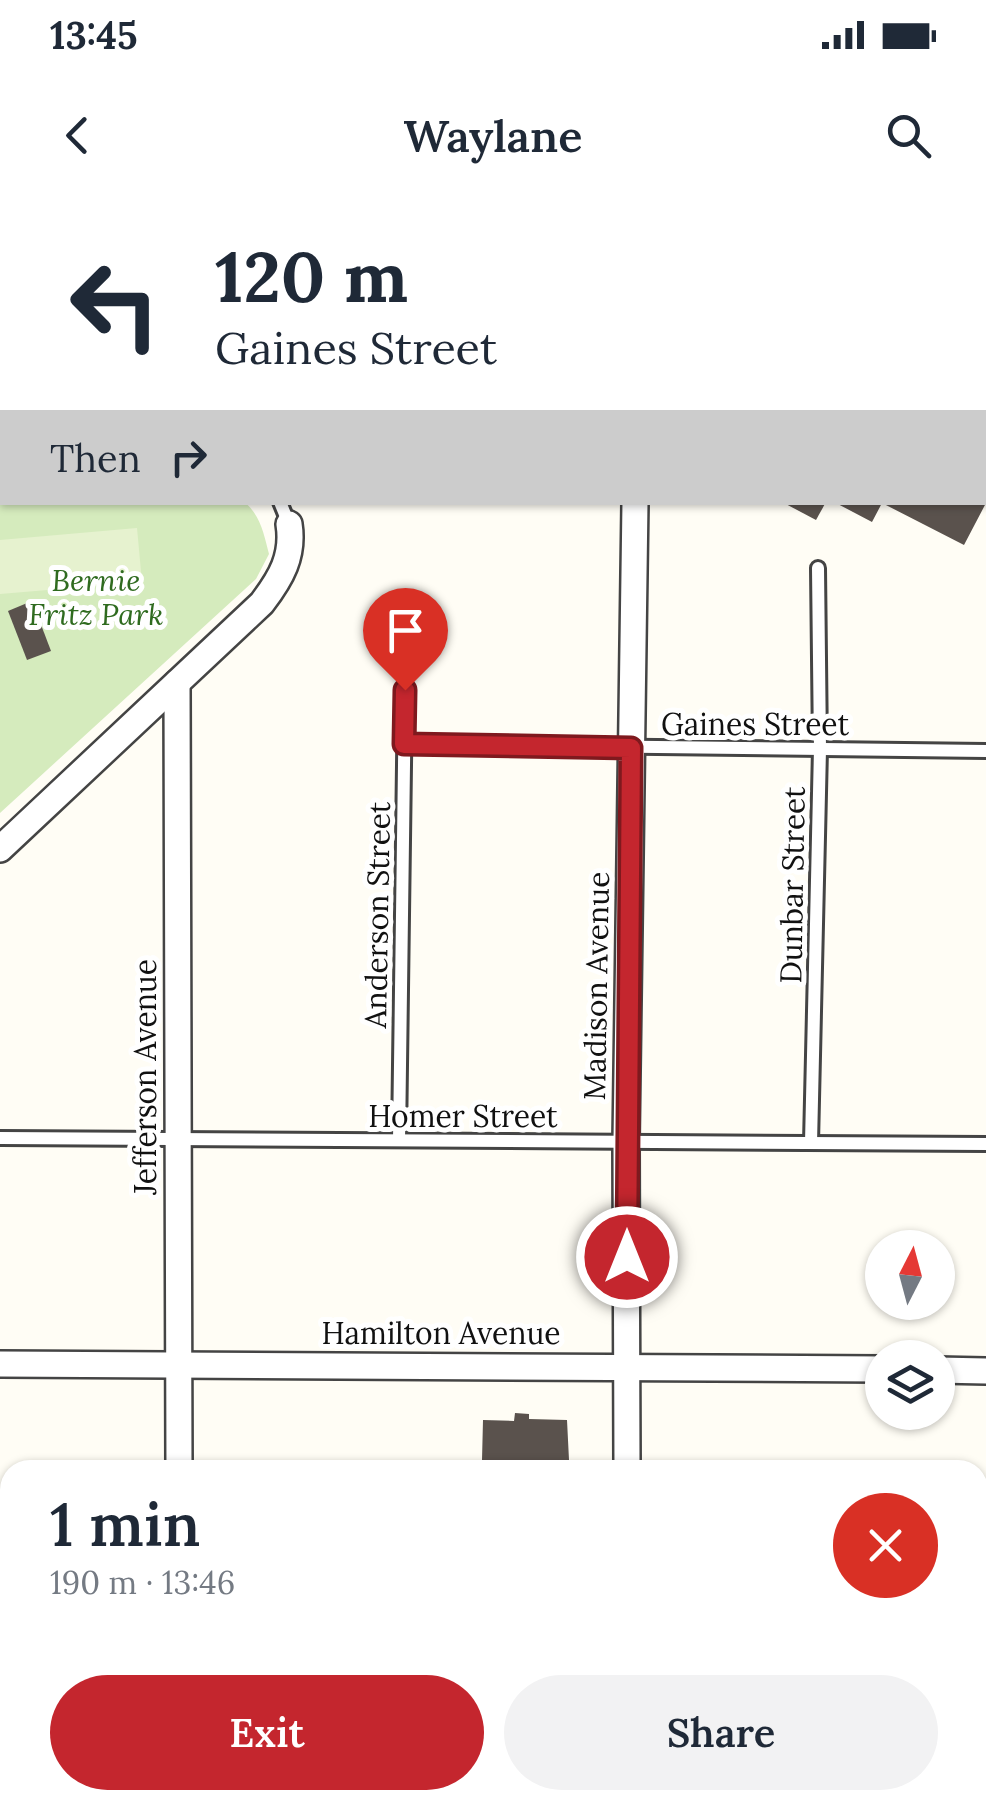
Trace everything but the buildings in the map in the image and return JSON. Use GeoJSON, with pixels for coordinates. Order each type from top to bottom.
{"type":"FeatureCollection","features":[{"type":"Feature","properties":{"kind":"street","name":"Madison Avenue"},"geometry":{"type":"LineString","coordinates":[[627,1460],[626,1142],[635,505]]}},
{"type":"Feature","properties":{"kind":"street"},"geometry":{"type":"LineString","coordinates":[[0,849],[262,603],[290,555],[284,513]]}},
{"type":"Feature","properties":{"kind":"street","name":"Jefferson Avenue"},"geometry":{"type":"LineString","coordinates":[[177,683],[179,1460]]}},
{"type":"Feature","properties":{"kind":"street","name":"Hamilton Avenue"},"geometry":{"type":"LineString","coordinates":[[0,1364],[865,1369]]}},
{"type":"Feature","properties":{"kind":"street"},"geometry":{"type":"LineString","coordinates":[[955,1370],[986,1371]]}},
{"type":"Feature","properties":{"kind":"lane","name":"Dunbar Street"},"geometry":{"type":"LineString","coordinates":[[811,1143],[820,749],[818,568]]}},
{"type":"Feature","properties":{"kind":"lane","name":"Anderson Street"},"geometry":{"type":"LineString","coordinates":[[399,1140],[405,690]]}},
{"type":"Feature","properties":{"kind":"lane","name":"Gaines Street"},"geometry":{"type":"LineString","coordinates":[[404,744],[986,751]]}},
{"type":"Feature","properties":{"kind":"lane","name":"Homer Street"},"geometry":{"type":"LineString","coordinates":[[0,1138],[986,1144]]}},
{"type":"Feature","properties":{"kind":"green space","name":"Bernie Fritz Park"},"geometry":{"type":"Polygon","coordinates":[[[0,505],[247,505],[258,518],[269,554],[256,579],[0,813],[0,505]]]}},
{"type":"Feature","properties":{"kind":"green space"},"geometry":{"type":"Polygon","coordinates":[[[137,528],[142,582],[0,594],[0,540],[137,528]]]}},
{"type":"Feature","properties":{"kind":"route"},"geometry":{"type":"LineString","coordinates":[[405,690],[404,744],[631,748],[627,1257]]}}]}
